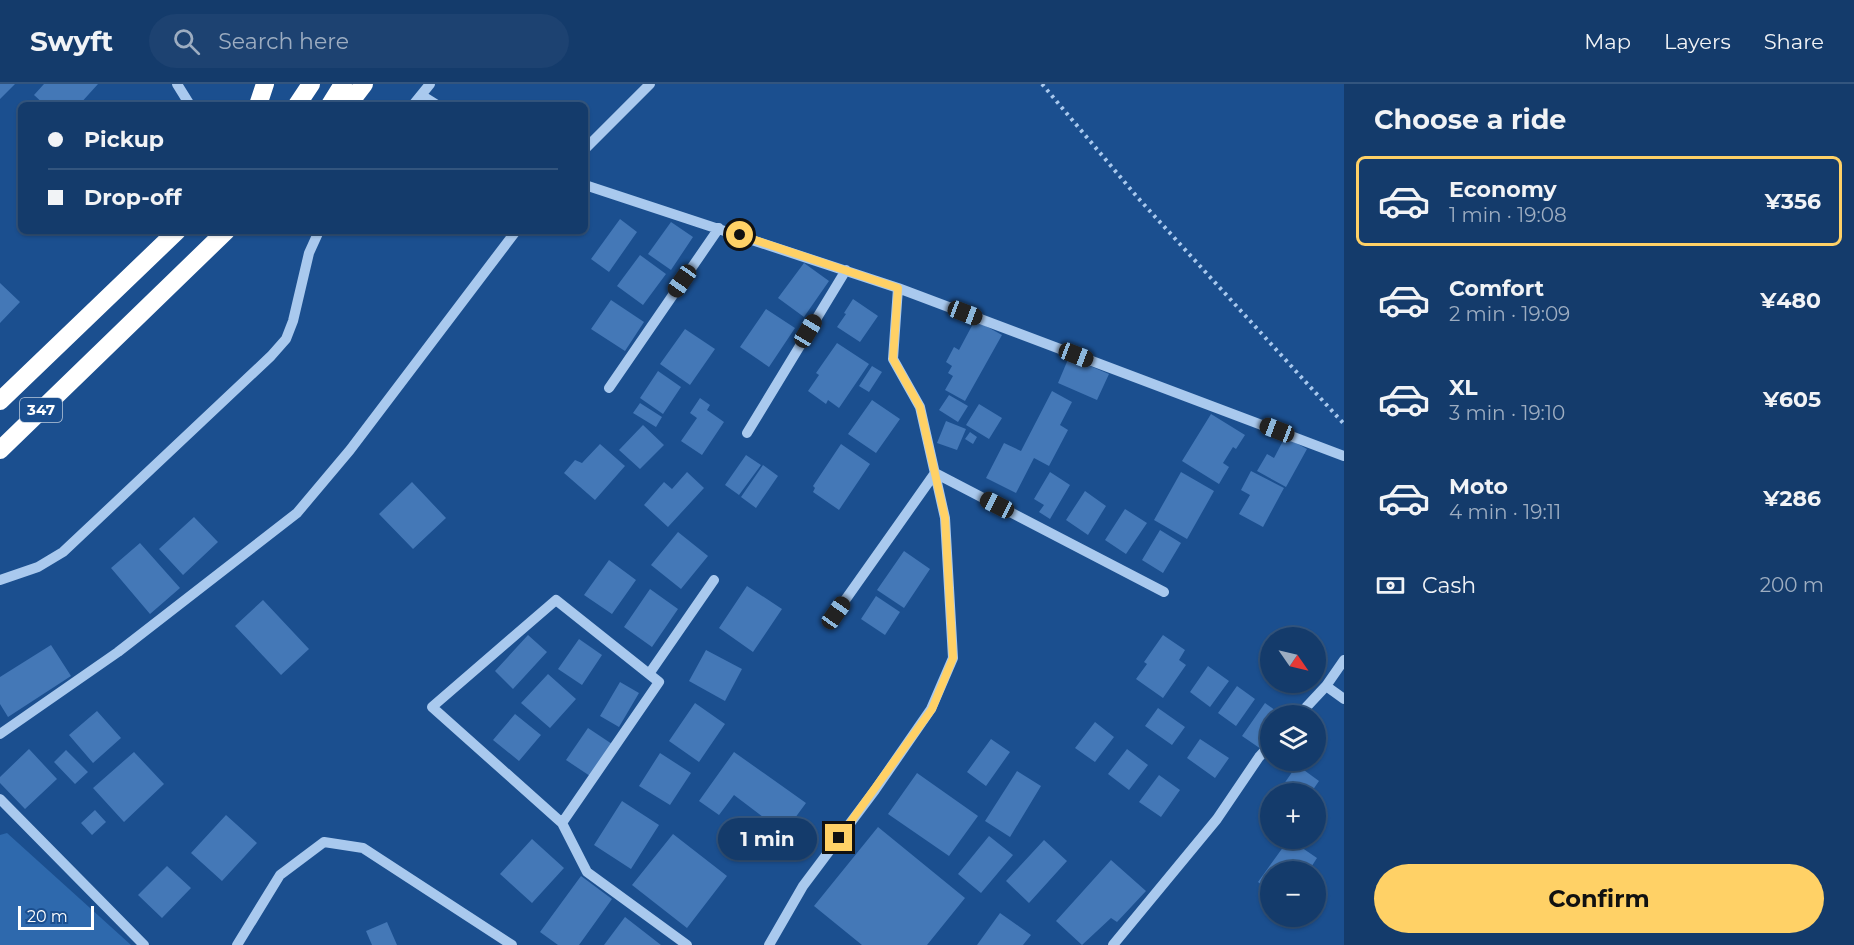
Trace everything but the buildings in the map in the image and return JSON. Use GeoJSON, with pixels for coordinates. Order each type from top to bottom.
{"type":"FeatureCollection","features":[{"type":"Feature","properties":{"kind":"highway"},"geometry":{"type":"LineString","coordinates":[[259,102],[265,84]]}},
{"type":"Feature","properties":{"kind":"highway"},"geometry":{"type":"LineString","coordinates":[[299,102],[311,84]]}},
{"type":"Feature","properties":{"kind":"highway"},"geometry":{"type":"LineString","coordinates":[[332,102],[343,84]]}},
{"type":"Feature","properties":{"kind":"highway"},"geometry":{"type":"LineString","coordinates":[[350,102],[364,84]]}},
{"type":"Feature","properties":{"kind":"highway","name":"347"},"geometry":{"type":"LineString","coordinates":[[0,401],[174,234]]}},
{"type":"Feature","properties":{"kind":"highway","name":"347"},"geometry":{"type":"LineString","coordinates":[[0,450],[223,234]]}},
{"type":"Feature","properties":{"kind":"street"},"geometry":{"type":"LineString","coordinates":[[177,84],[188,102]]}},
{"type":"Feature","properties":{"kind":"street"},"geometry":{"type":"LineString","coordinates":[[415,102],[430,84]]}},
{"type":"Feature","properties":{"kind":"street"},"geometry":{"type":"LineString","coordinates":[[588,145],[650,84]]}},
{"type":"Feature","properties":{"kind":"street"},"geometry":{"type":"LineString","coordinates":[[421,95],[432,102]]}},
{"type":"Feature","properties":{"kind":"street"},"geometry":{"type":"LineString","coordinates":[[588,185],[898,288],[1344,456]]}},
{"type":"Feature","properties":{"kind":"street"},"geometry":{"type":"LineString","coordinates":[[609,388],[718,228]]}},
{"type":"Feature","properties":{"kind":"street"},"geometry":{"type":"LineString","coordinates":[[0,580],[38,567],[63,552],[279,347],[286,339],[293,321],[309,253],[318,234]]}},
{"type":"Feature","properties":{"kind":"street"},"geometry":{"type":"LineString","coordinates":[[0,734],[118,652],[297,513],[350,450],[514,234]]}},
{"type":"Feature","properties":{"kind":"street"},"geometry":{"type":"LineString","coordinates":[[747,433],[846,270]]}},
{"type":"Feature","properties":{"kind":"street"},"geometry":{"type":"LineString","coordinates":[[769,945],[803,886],[932,709],[953,658],[945,518],[920,407],[893,359],[898,288]]}},
{"type":"Feature","properties":{"kind":"street"},"geometry":{"type":"LineString","coordinates":[[934,473],[1164,592]]}},
{"type":"Feature","properties":{"kind":"street"},"geometry":{"type":"LineString","coordinates":[[836,613],[934,473]]}},
{"type":"Feature","properties":{"kind":"street"},"geometry":{"type":"LineString","coordinates":[[649,674],[714,580]]}},
{"type":"Feature","properties":{"kind":"street"},"geometry":{"type":"LineString","coordinates":[[562,823],[659,682],[556,600],[432,707],[562,823],[586,872],[687,945]]}},
{"type":"Feature","properties":{"kind":"street"},"geometry":{"type":"LineString","coordinates":[[1344,660],[1326,686],[1344,699]]}},
{"type":"Feature","properties":{"kind":"street"},"geometry":{"type":"LineString","coordinates":[[1308,705],[1319,693]]}},
{"type":"Feature","properties":{"kind":"street"},"geometry":{"type":"LineString","coordinates":[[1113,945],[1218,819],[1260,756]]}},
{"type":"Feature","properties":{"kind":"street"},"geometry":{"type":"LineString","coordinates":[[0,800],[144,945]]}},
{"type":"Feature","properties":{"kind":"street"},"geometry":{"type":"LineString","coordinates":[[237,945],[280,875],[324,842],[363,848],[512,945]]}},
{"type":"Feature","properties":{"kind":"path"},"geometry":{"type":"LineString","coordinates":[[1042,84],[1138,198],[1344,424]]}},
{"type":"Feature","properties":{"kind":"shaded area"},"geometry":{"type":"Polygon","coordinates":[[[7,833],[131,945],[0,945],[0,835],[7,833]]]}},
{"type":"Feature","properties":{"kind":"route"},"geometry":{"type":"LineString","coordinates":[[740,235],[898,288],[893,359],[920,407],[945,518],[953,658],[932,709],[839,838]]}}]}
